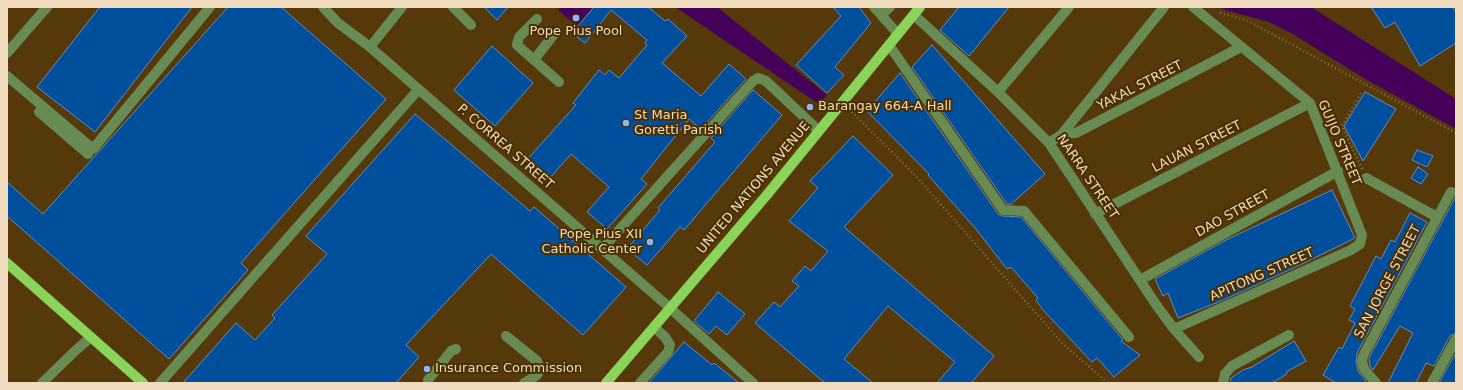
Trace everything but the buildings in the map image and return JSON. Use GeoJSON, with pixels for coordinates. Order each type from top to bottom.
{"type":"FeatureCollection","features":[{"type":"Feature","properties":{"kind":"main road","name":"UNITED NATIONS AVENUE"},"geometry":{"type":"LineString","coordinates":[[606,383],[819,131],[917,11]]}},
{"type":"Feature","properties":{"kind":"main road"},"geometry":{"type":"LineString","coordinates":[[7,263],[143,383]]}},
{"type":"Feature","properties":{"kind":"street"},"geometry":{"type":"LineString","coordinates":[[7,53],[47,7]]}},
{"type":"Feature","properties":{"kind":"street"},"geometry":{"type":"LineString","coordinates":[[7,76],[93,149],[210,7]]}},
{"type":"Feature","properties":{"kind":"street"},"geometry":{"type":"LineString","coordinates":[[370,47],[402,7]]}},
{"type":"Feature","properties":{"kind":"street"},"geometry":{"type":"LineString","coordinates":[[453,7],[471,25]]}},
{"type":"Feature","properties":{"kind":"street"},"geometry":{"type":"LineString","coordinates":[[874,7],[898,34]]}},
{"type":"Feature","properties":{"kind":"street"},"geometry":{"type":"LineString","coordinates":[[881,15],[890,7]]}},
{"type":"Feature","properties":{"kind":"street"},"geometry":{"type":"LineString","coordinates":[[998,92],[1069,7]]}},
{"type":"Feature","properties":{"kind":"street"},"geometry":{"type":"LineString","coordinates":[[1062,134],[1164,7]]}},
{"type":"Feature","properties":{"kind":"street","name":"GUIJO STREET"},"geometry":{"type":"LineString","coordinates":[[1193,7],[1310,103],[1362,234],[1360,244]]}},
{"type":"Feature","properties":{"kind":"street","name":"P. CORREA STREET"},"geometry":{"type":"LineString","coordinates":[[328,9],[338,23],[370,47],[670,308],[753,383]]}},
{"type":"Feature","properties":{"kind":"street","name":"NARRA STREET"},"geometry":{"type":"LineString","coordinates":[[917,11],[1049,143],[1095,214],[1174,329],[1199,357]]}},
{"type":"Feature","properties":{"kind":"street"},"geometry":{"type":"LineString","coordinates":[[537,19],[518,37],[517,45],[559,82]]}},
{"type":"Feature","properties":{"kind":"street"},"geometry":{"type":"LineString","coordinates":[[534,60],[555,33]]}},
{"type":"Feature","properties":{"kind":"street"},"geometry":{"type":"LineString","coordinates":[[889,45],[1003,210],[1024,211],[1129,337]]}},
{"type":"Feature","properties":{"kind":"street","name":"YAKAL STREET"},"geometry":{"type":"LineString","coordinates":[[1049,143],[1062,134],[1076,133],[1241,47]]}},
{"type":"Feature","properties":{"kind":"street"},"geometry":{"type":"LineString","coordinates":[[602,249],[742,93],[758,78],[766,81],[819,131]]}},
{"type":"Feature","properties":{"kind":"street"},"geometry":{"type":"LineString","coordinates":[[7,84],[88,154]]}},
{"type":"Feature","properties":{"kind":"street"},"geometry":{"type":"LineString","coordinates":[[160,383],[418,90]]}},
{"type":"Feature","properties":{"kind":"street","name":"LAUAN STREET"},"geometry":{"type":"LineString","coordinates":[[1095,214],[1310,103]]}},
{"type":"Feature","properties":{"kind":"street","name":"DAO STREET"},"geometry":{"type":"LineString","coordinates":[[1140,280],[1338,171]]}},
{"type":"Feature","properties":{"kind":"street"},"geometry":{"type":"LineString","coordinates":[[1366,178],[1436,217]]}},
{"type":"Feature","properties":{"kind":"street","name":"SAN JORGE STREET"},"geometry":{"type":"LineString","coordinates":[[1376,383],[1364,368],[1362,361],[1436,217],[1451,192]]}},
{"type":"Feature","properties":{"kind":"street","name":"APITONG STREET"},"geometry":{"type":"LineString","coordinates":[[1174,329],[1351,250],[1360,244]]}},
{"type":"Feature","properties":{"kind":"street"},"geometry":{"type":"LineString","coordinates":[[640,383],[668,352],[670,345],[665,337],[654,327]]}},
{"type":"Feature","properties":{"kind":"street"},"geometry":{"type":"LineString","coordinates":[[1223,383],[1225,374],[1232,366],[1289,335]]}},
{"type":"Feature","properties":{"kind":"street"},"geometry":{"type":"LineString","coordinates":[[506,336],[537,361],[539,366],[539,372],[536,376],[524,383]]}},
{"type":"Feature","properties":{"kind":"street"},"geometry":{"type":"LineString","coordinates":[[42,383],[75,350],[91,337]]}},
{"type":"Feature","properties":{"kind":"street"},"geometry":{"type":"LineString","coordinates":[[1432,383],[1456,339]]}},
{"type":"Feature","properties":{"kind":"street"},"geometry":{"type":"LineString","coordinates":[[428,380],[452,351],[456,349]]}},
{"type":"Feature","properties":{"kind":"path"},"geometry":{"type":"LineString","coordinates":[[1218,11],[1223,14],[1246,20],[1456,133]]}},
{"type":"Feature","properties":{"kind":"path"},"geometry":{"type":"LineString","coordinates":[[1362,91],[1342,126],[1366,178]]}},
{"type":"Feature","properties":{"kind":"path"},"geometry":{"type":"LineString","coordinates":[[841,103],[915,175],[1063,344],[1108,383]]}},
{"type":"Feature","properties":{"kind":"shaded area","name":"Pope Pius Pool"},"geometry":{"type":"Polygon","coordinates":[[[561,7],[593,7],[577,26],[558,10],[561,7]]]}},
{"type":"Feature","properties":{"kind":"shaded area"},"geometry":{"type":"Polygon","coordinates":[[[675,7],[717,7],[827,95],[819,104],[675,7]]]}},
{"type":"Feature","properties":{"kind":"shaded area"},"geometry":{"type":"Polygon","coordinates":[[[1220,7],[1311,7],[1456,99],[1456,129],[1367,80],[1291,33],[1269,22],[1225,10],[1220,7]]]}},
{"type":"Feature","properties":{"kind":"place","name":"Pope Pius Pool"},"geometry":{"type":"Point","coordinates":[576,18]}},
{"type":"Feature","properties":{"kind":"place","name":"Barangay 664-A Hall"},"geometry":{"type":"Point","coordinates":[810,107]}},
{"type":"Feature","properties":{"kind":"place","name":"St Maria Goretti Parish"},"geometry":{"type":"Point","coordinates":[626,123]}},
{"type":"Feature","properties":{"kind":"place","name":"Pope Pius XII Catholic Center"},"geometry":{"type":"Point","coordinates":[650,242]}},
{"type":"Feature","properties":{"kind":"place","name":"Insurance Commission"},"geometry":{"type":"Point","coordinates":[427,369]}}]}
